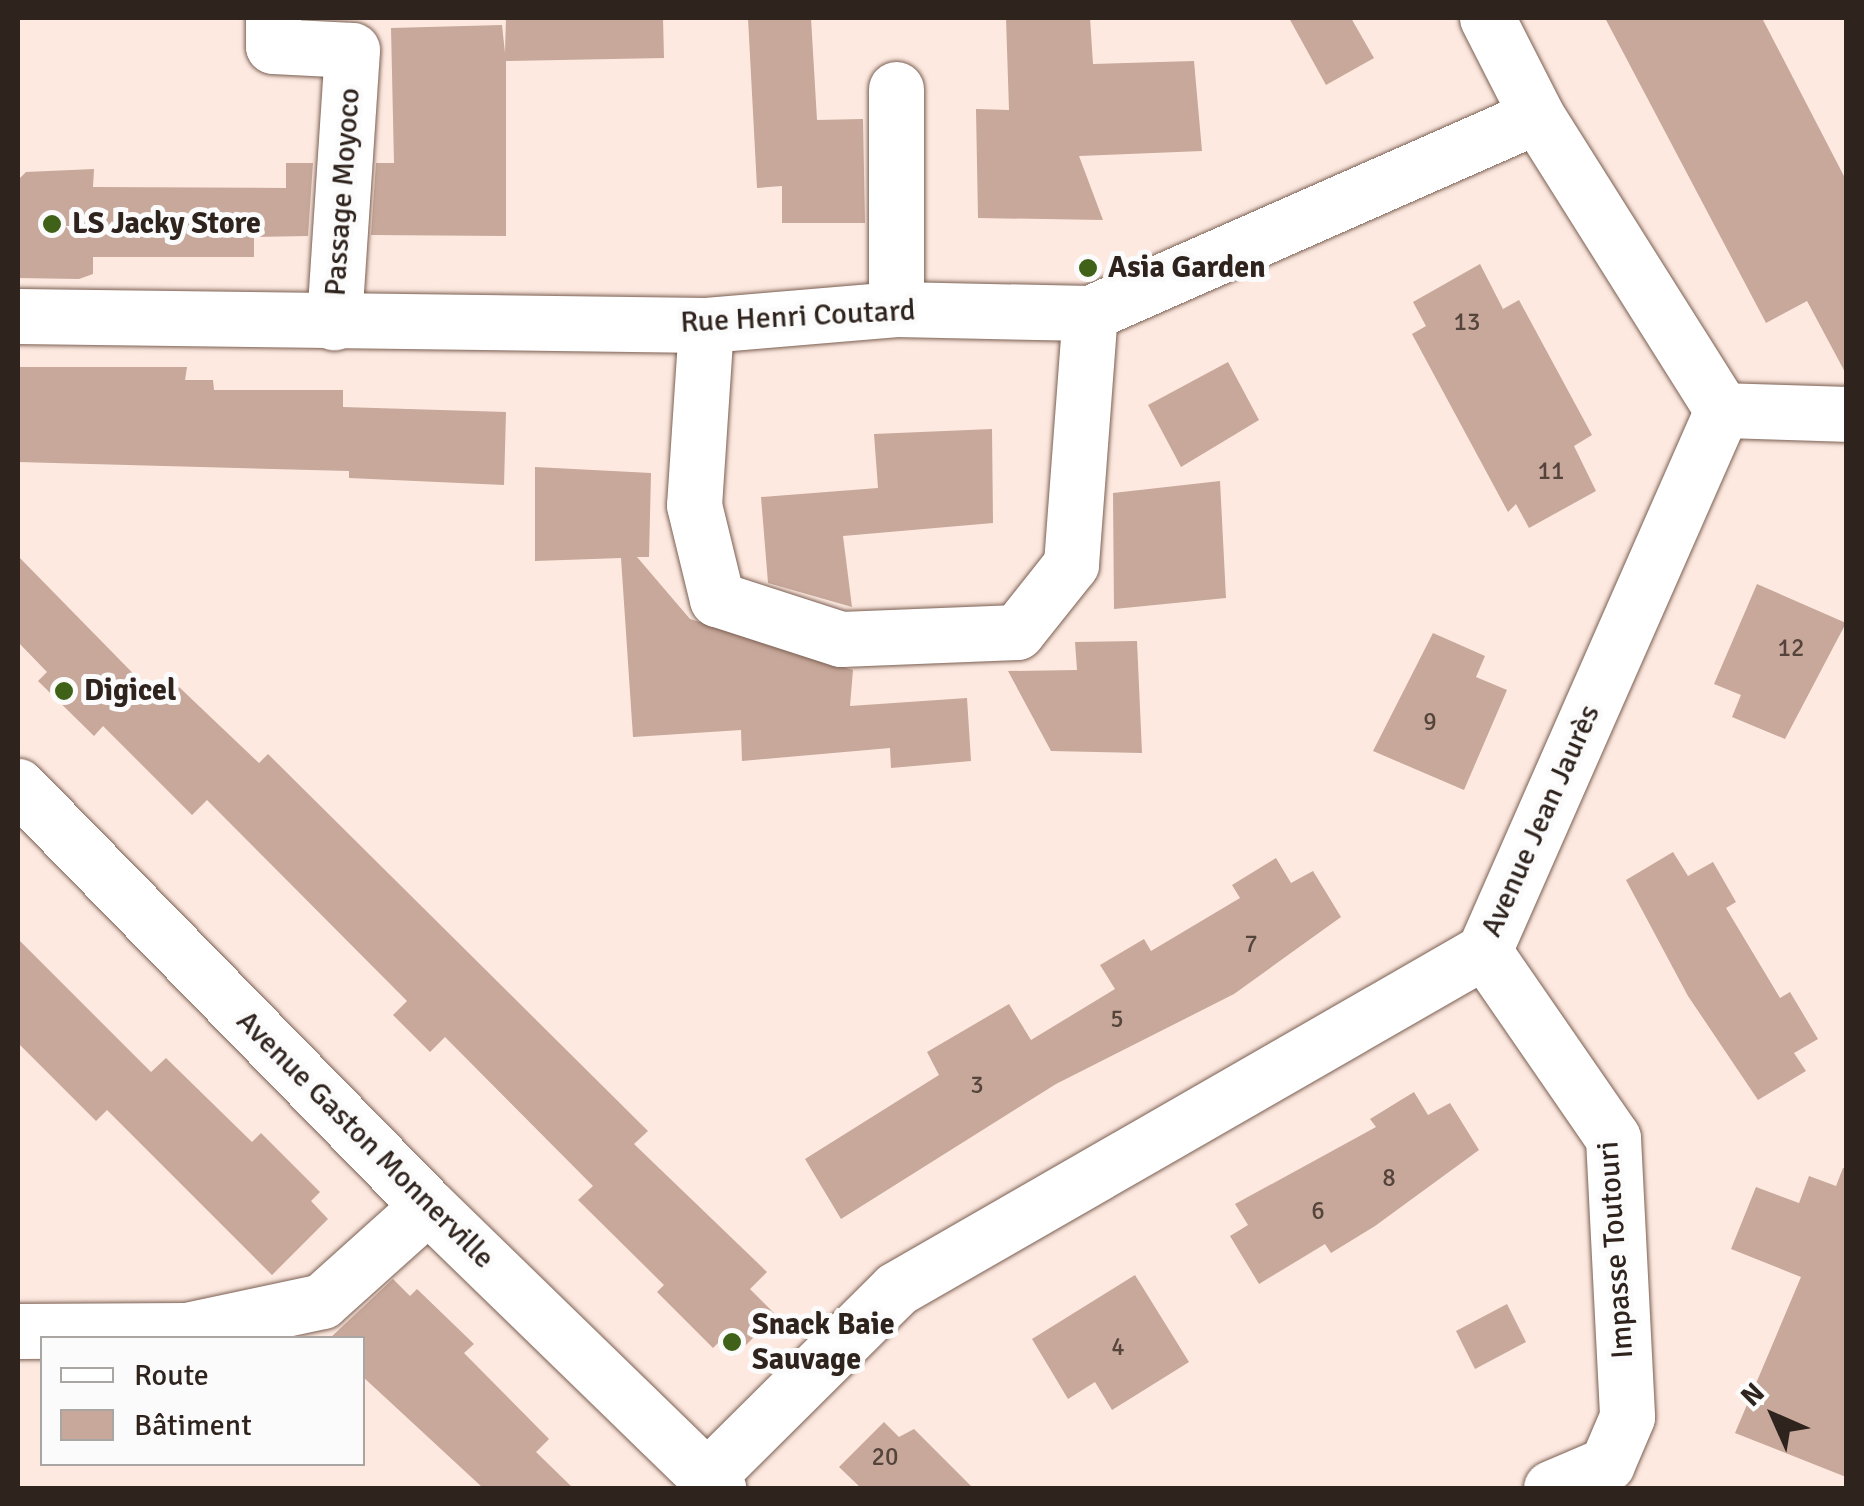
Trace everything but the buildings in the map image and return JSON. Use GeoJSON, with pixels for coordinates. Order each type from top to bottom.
{"type":"FeatureCollection","features":[{"type":"Feature","properties":{"kind":"street","name":"Passage Moyoco"},"geometry":{"type":"LineString","coordinates":[[273,18],[273,46],[352,50],[334,322]]}},
{"type":"Feature","properties":{"kind":"street"},"geometry":{"type":"LineString","coordinates":[[1487,18],[1538,116],[1722,410],[1846,414]]}},
{"type":"Feature","properties":{"kind":"street"},"geometry":{"type":"LineString","coordinates":[[896,89],[896,309]]}},
{"type":"Feature","properties":{"kind":"street","name":"Rue Henri Coutard"},"geometry":{"type":"LineString","coordinates":[[18,316],[706,325],[896,309],[1090,313],[1538,116]]}},
{"type":"Feature","properties":{"kind":"street"},"geometry":{"type":"LineString","coordinates":[[706,325],[694,506],[717,600],[841,639],[1017,632],[1071,564],[1090,313]]}},
{"type":"Feature","properties":{"kind":"street","name":"Avenue Jean Jaurès"},"geometry":{"type":"LineString","coordinates":[[712,1483],[896,1289],[1484,950],[1722,410]]}},
{"type":"Feature","properties":{"kind":"street","name":"Avenue Gaston Monnerville"},"geometry":{"type":"LineString","coordinates":[[18,786],[428,1206],[712,1483]]}},
{"type":"Feature","properties":{"kind":"street","name":"Impasse Toutouri"},"geometry":{"type":"LineString","coordinates":[[1484,950],[1614,1138],[1627,1417],[1607,1464],[1551,1488]]}},
{"type":"Feature","properties":{"kind":"street"},"geometry":{"type":"LineString","coordinates":[[18,1331],[188,1330],[322,1301],[428,1206]]}},
{"type":"Feature","properties":{"kind":"place","name":"LS Jacky Store"},"geometry":{"type":"Point","coordinates":[52,224]}},
{"type":"Feature","properties":{"kind":"place","name":"Asia Garden"},"geometry":{"type":"Point","coordinates":[1088,268]}},
{"type":"Feature","properties":{"kind":"place","name":"Digicel"},"geometry":{"type":"Point","coordinates":[64,691]}},
{"type":"Feature","properties":{"kind":"place","name":"Snack Baie Sauvage"},"geometry":{"type":"Point","coordinates":[732,1342]}}]}
